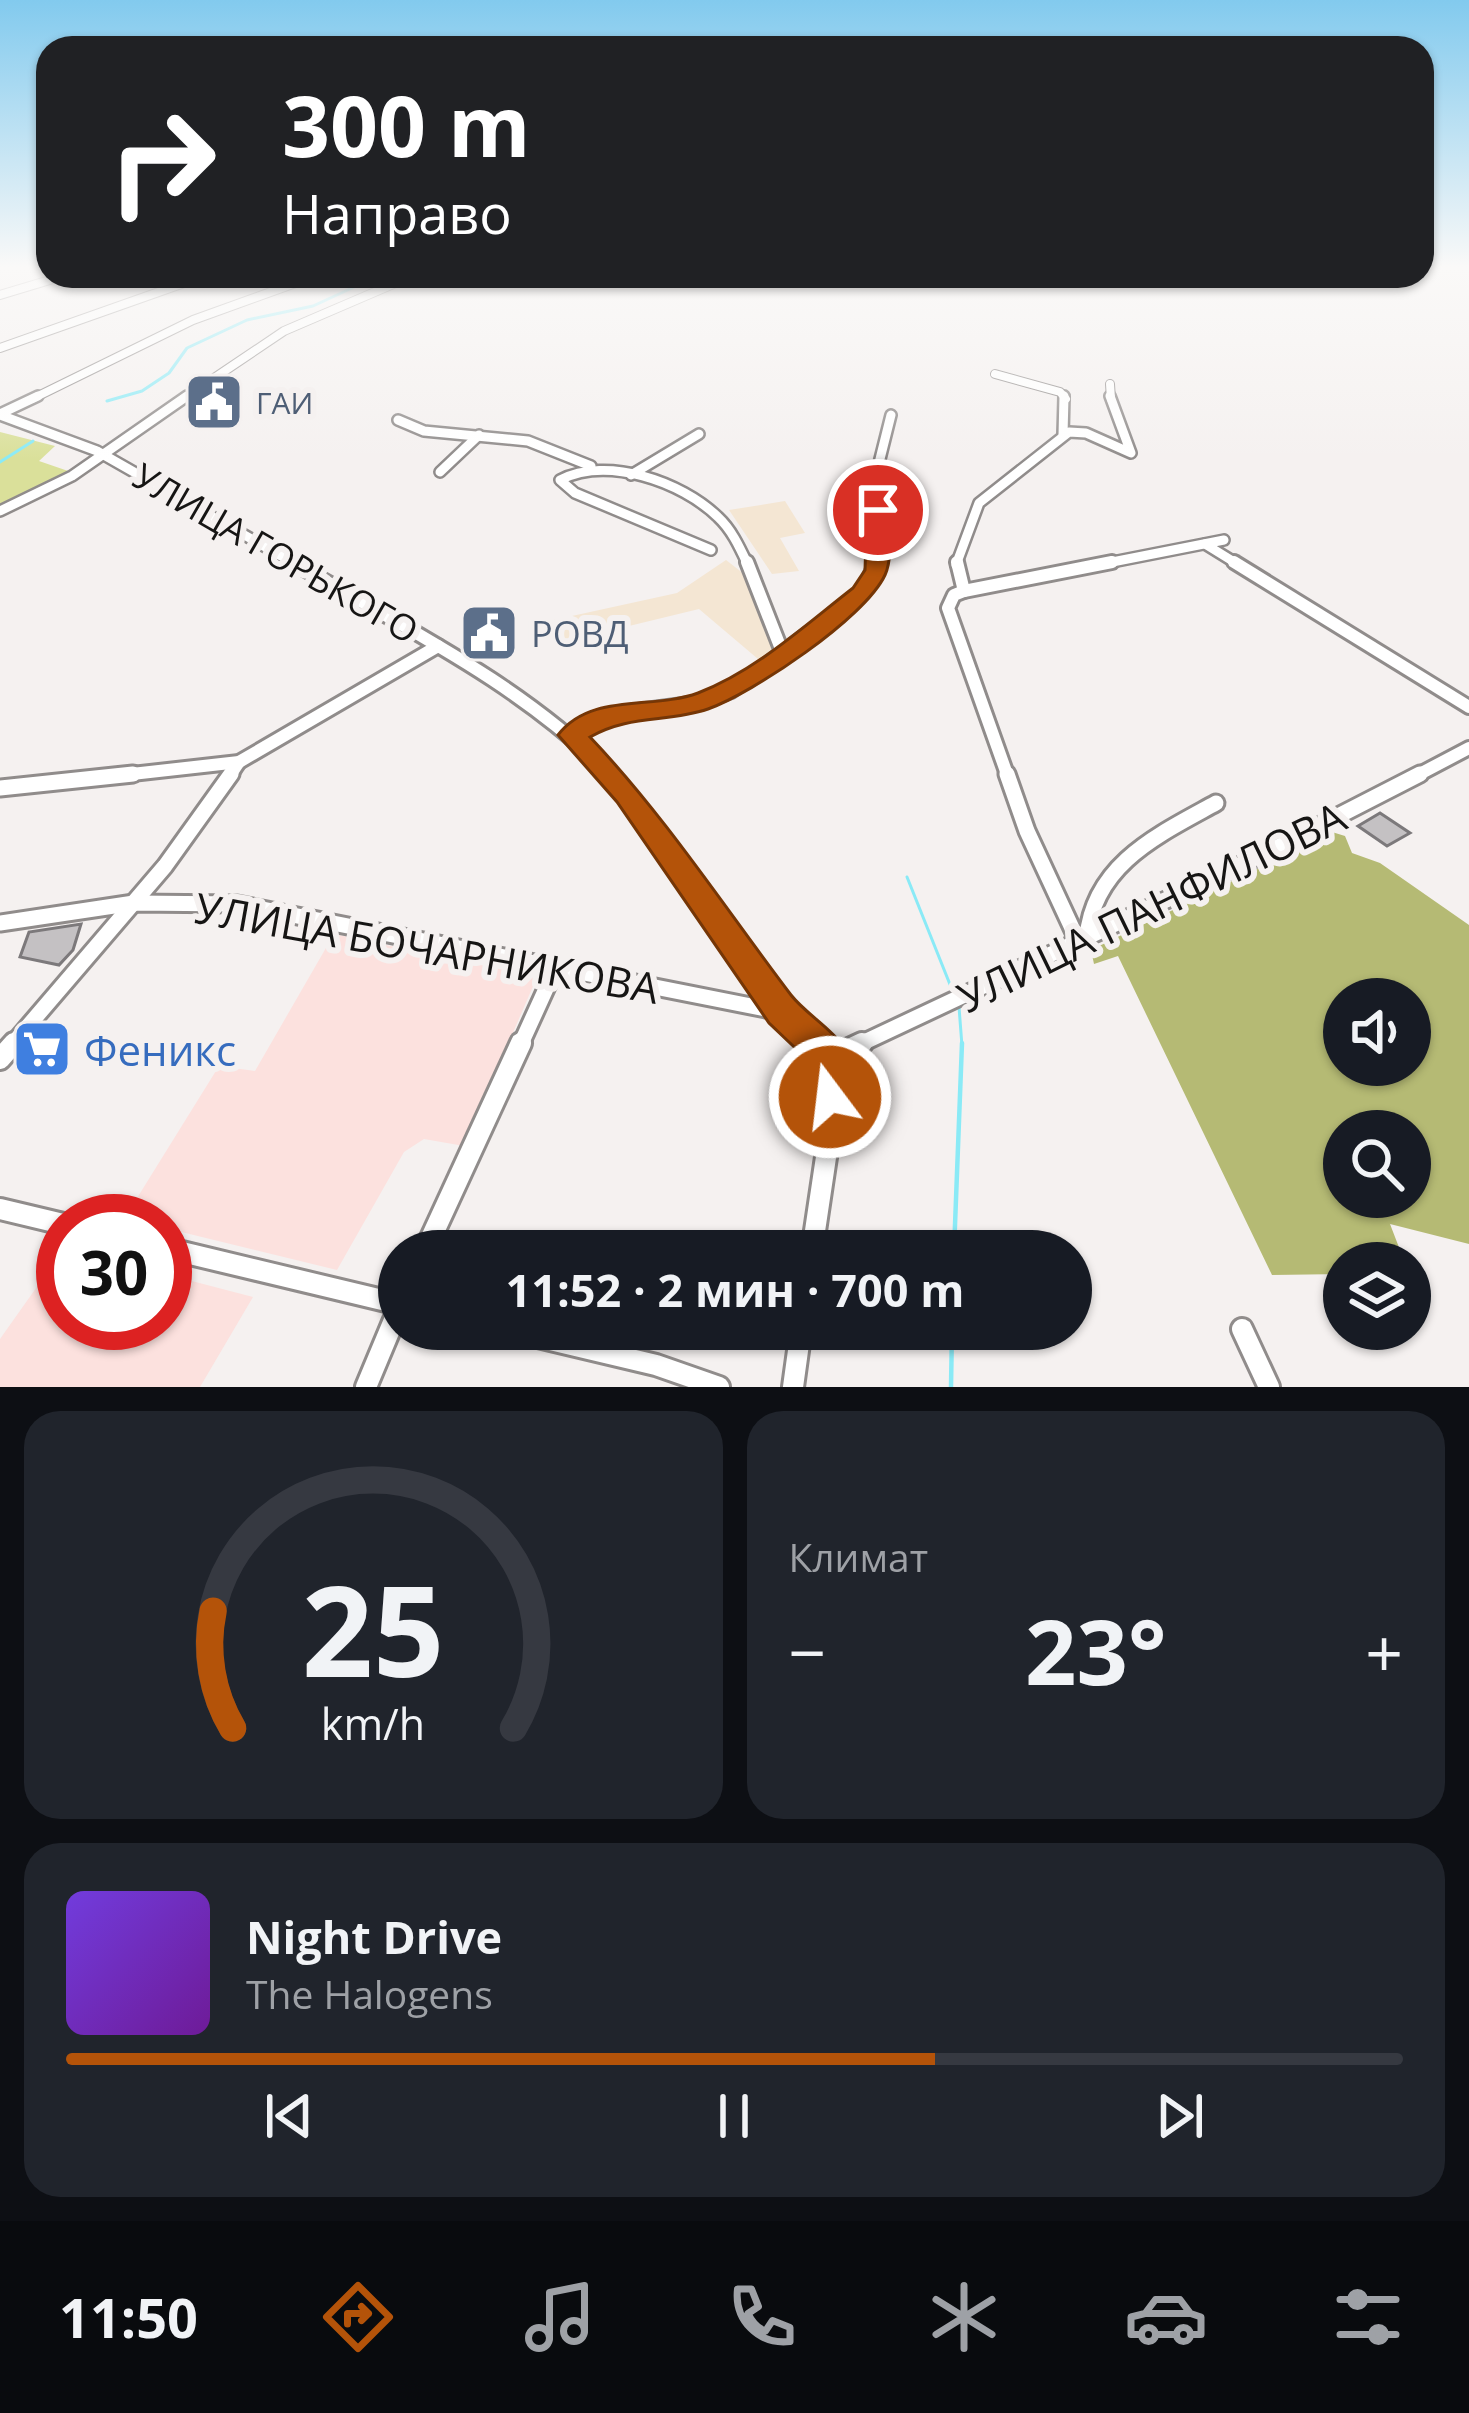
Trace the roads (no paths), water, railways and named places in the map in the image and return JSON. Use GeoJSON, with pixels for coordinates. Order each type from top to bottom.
{"type":"FeatureCollection","features":[{"type":"Feature","properties":{"kind":"street"},"geometry":{"type":"LineString","coordinates":[[0,348],[49,331]]}},
{"type":"Feature","properties":{"kind":"street"},"geometry":{"type":"LineString","coordinates":[[0,414],[171,331]]}},
{"type":"Feature","properties":{"kind":"street"},"geometry":{"type":"LineString","coordinates":[[0,511],[44,493],[107,456],[287,331]]}},
{"type":"Feature","properties":{"kind":"street"},"geometry":{"type":"LineString","coordinates":[[995,374],[1060,392],[1066,398],[1063,435]]}},
{"type":"Feature","properties":{"kind":"street"},"geometry":{"type":"LineString","coordinates":[[964,591],[956,564],[979,502],[1063,435],[1086,431],[1121,454],[1131,453],[1130,435],[1109,397],[1110,384]]}},
{"type":"Feature","properties":{"kind":"street","name":"УЛИЦА ГОРЬКОГО"},"geometry":{"type":"LineString","coordinates":[[0,414],[107,456],[504,685],[572,735],[628,795],[782,1012],[830,1058]]}},
{"type":"Feature","properties":{"kind":"street"},"geometry":{"type":"LineString","coordinates":[[572,735],[608,715],[713,699],[753,678],[862,593],[876,570],[878,468],[890,441],[891,415]]}},
{"type":"Feature","properties":{"kind":"street"},"geometry":{"type":"LineString","coordinates":[[398,420],[424,434],[479,434],[535,442],[696,500],[720,516],[730,530],[783,654]]}},
{"type":"Feature","properties":{"kind":"street"},"geometry":{"type":"LineString","coordinates":[[440,472],[479,434]]}},
{"type":"Feature","properties":{"kind":"street"},"geometry":{"type":"LineString","coordinates":[[631,475],[699,434]]}},
{"type":"Feature","properties":{"kind":"street"},"geometry":{"type":"LineString","coordinates":[[592,466],[562,477],[562,486],[711,550]]}},
{"type":"Feature","properties":{"kind":"street"},"geometry":{"type":"LineString","coordinates":[[1083,939],[1027,831],[948,608],[954,595],[964,591],[1224,540]]}},
{"type":"Feature","properties":{"kind":"street"},"geometry":{"type":"LineString","coordinates":[[1205,544],[1469,707]]}},
{"type":"Feature","properties":{"kind":"street"},"geometry":{"type":"LineString","coordinates":[[0,1058],[134,903],[239,762],[438,646]]}},
{"type":"Feature","properties":{"kind":"street","name":"УЛИЦА ПАНФИЛОВА"},"geometry":{"type":"LineString","coordinates":[[830,1058],[1268,852],[1469,748]]}},
{"type":"Feature","properties":{"kind":"street"},"geometry":{"type":"LineString","coordinates":[[0,788],[239,762]]}},
{"type":"Feature","properties":{"kind":"street"},"geometry":{"type":"LineString","coordinates":[[1083,939],[1086,917],[1110,873],[1134,849],[1216,803]]}},
{"type":"Feature","properties":{"kind":"street","name":"УЛИЦА БОЧАРНИКОВА"},"geometry":{"type":"LineString","coordinates":[[0,923],[134,903],[237,904],[782,1012]]}},
{"type":"Feature","properties":{"kind":"street"},"geometry":{"type":"LineString","coordinates":[[435,1230],[555,969]]}},
{"type":"Feature","properties":{"kind":"street"},"geometry":{"type":"LineString","coordinates":[[815,1230],[829,1137],[830,1058]]}},
{"type":"Feature","properties":{"kind":"street"},"geometry":{"type":"LineString","coordinates":[[0,1209],[36,1218]]}},
{"type":"Feature","properties":{"kind":"street"},"geometry":{"type":"LineString","coordinates":[[192,1255],[378,1301]]}},
{"type":"Feature","properties":{"kind":"street"},"geometry":{"type":"LineString","coordinates":[[1242,1329],[1269,1387]]}},
{"type":"Feature","properties":{"kind":"street"},"geometry":{"type":"LineString","coordinates":[[366,1387],[381,1350]]}},
{"type":"Feature","properties":{"kind":"street"},"geometry":{"type":"LineString","coordinates":[[593,1350],[719,1387]]}},
{"type":"Feature","properties":{"kind":"street"},"geometry":{"type":"LineString","coordinates":[[793,1387],[798,1350]]}},
{"type":"Feature","properties":{"kind":"waterway"},"geometry":{"type":"LineString","coordinates":[[107,401],[142,391],[169,373],[187,348],[224,331]]}},
{"type":"Feature","properties":{"kind":"waterway"},"geometry":{"type":"LineString","coordinates":[[0,462],[33,441]]}},
{"type":"Feature","properties":{"kind":"waterway"},"geometry":{"type":"LineString","coordinates":[[907,877],[953,992]]}},
{"type":"Feature","properties":{"kind":"waterway"},"geometry":{"type":"LineString","coordinates":[[959,1007],[962,1045]]}},
{"type":"Feature","properties":{"kind":"waterway"},"geometry":{"type":"LineString","coordinates":[[955,1230],[962,1045]]}},
{"type":"Feature","properties":{"kind":"waterway"},"geometry":{"type":"LineString","coordinates":[[951,1387],[952,1350]]}},
{"type":"Feature","properties":{"kind":"place","name":"ГАИ"},"geometry":{"type":"Point","coordinates":[214,402]}},
{"type":"Feature","properties":{"kind":"place","name":"РОВД"},"geometry":{"type":"Point","coordinates":[489,633]}},
{"type":"Feature","properties":{"kind":"place","name":"Феникс"},"geometry":{"type":"Point","coordinates":[42,1049]}}]}
